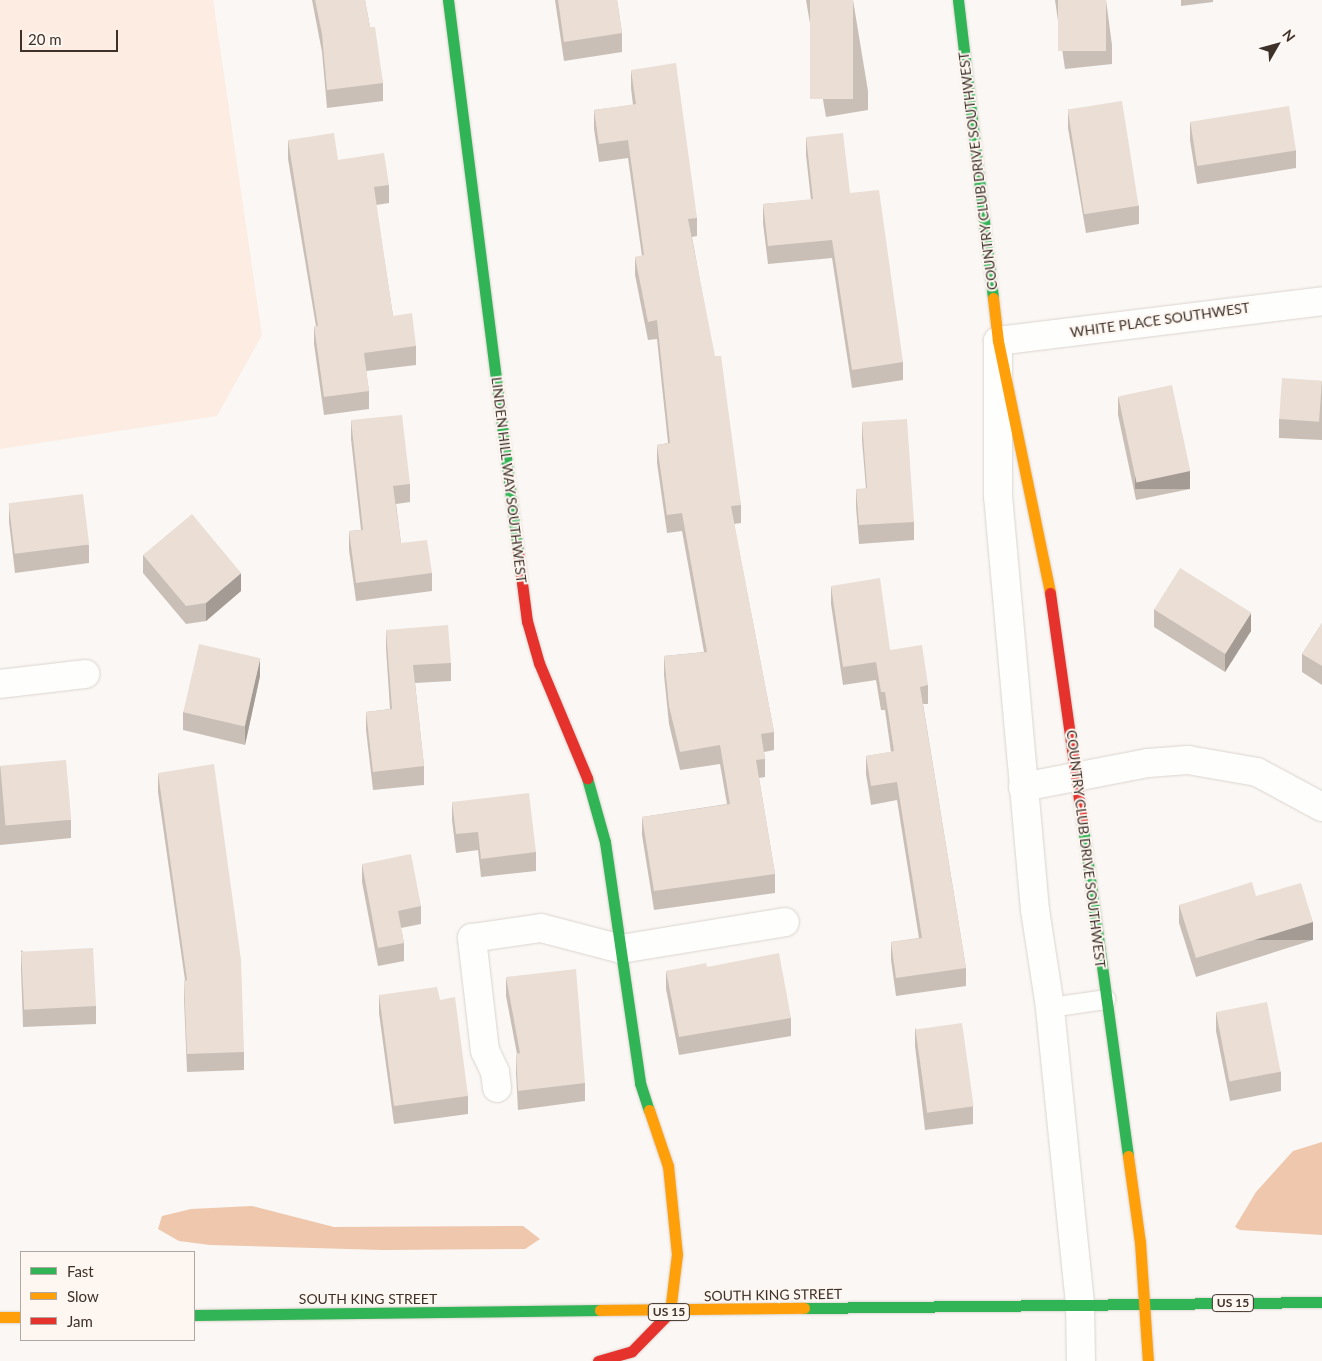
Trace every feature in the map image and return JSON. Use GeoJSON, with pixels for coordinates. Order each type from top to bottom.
{"type":"FeatureCollection","features":[{"type":"Feature","properties":{"kind":"main road","name":"LINDEN HILL WAY SOUTHWEST"},"geometry":{"type":"LineString","coordinates":[[448,0],[527,620],[539,662],[596,803],[621,949],[640,1083],[668,1166],[677,1254],[670,1312]]}},
{"type":"Feature","properties":{"kind":"main road","name":"COUNTRY CLUB DRIVE SOUTHWEST"},"geometry":{"type":"LineString","coordinates":[[958,0],[998,342],[1054,611],[1105,999],[1140,1242],[1148,1361]]}},
{"type":"Feature","properties":{"kind":"main road","name":"SOUTH KING STREET"},"geometry":{"type":"LineString","coordinates":[[195,1316],[670,1312],[1080,1304],[1322,1302]]}},
{"type":"Feature","properties":{"kind":"main road"},"geometry":{"type":"LineString","coordinates":[[598,1361],[632,1351],[670,1312]]}},
{"type":"Feature","properties":{"kind":"main road"},"geometry":{"type":"LineString","coordinates":[[0,1317],[20,1317]]}},
{"type":"Feature","properties":{"kind":"street","name":"WHITE PLACE SOUTHWEST"},"geometry":{"type":"LineString","coordinates":[[998,342],[1322,301]]}},
{"type":"Feature","properties":{"kind":"street","name":"COUNTRY CLUB DRIVE SOUTHWEST"},"geometry":{"type":"LineString","coordinates":[[998,342],[998,497],[1035,910],[1050,1007],[1080,1304],[1081,1361]]}},
{"type":"Feature","properties":{"kind":"street"},"geometry":{"type":"LineString","coordinates":[[0,684],[85,674]]}},
{"type":"Feature","properties":{"kind":"street"},"geometry":{"type":"LineString","coordinates":[[1023,787],[1077,779],[1148,764],[1188,760],[1257,772],[1322,807]]}},
{"type":"Feature","properties":{"kind":"street"},"geometry":{"type":"LineString","coordinates":[[497,1088],[496,1072],[485,1051],[472,938],[541,928],[621,949],[785,922]]}},
{"type":"Feature","properties":{"kind":"lane"},"geometry":{"type":"LineString","coordinates":[[1050,1007],[1105,999]]}},
{"type":"Feature","properties":{"kind":"shaded area"},"geometry":{"type":"Polygon","coordinates":[[[0,0],[213,0],[262,335],[217,416],[0,449],[0,0]]]}},
{"type":"Feature","properties":{"kind":"shaded area"},"geometry":{"type":"Polygon","coordinates":[[[1322,1142],[1322,1235],[1240,1230],[1235,1227],[1256,1192],[1293,1151],[1322,1142]]]}},
{"type":"Feature","properties":{"kind":"shaded area"},"geometry":{"type":"Polygon","coordinates":[[[252,1206],[334,1227],[523,1226],[540,1239],[525,1249],[382,1250],[210,1245],[179,1241],[158,1229],[162,1216],[191,1209],[252,1206]]]}},
{"type":"Feature","properties":{"kind":"building"},"geometry":{"type":"Polygon","coordinates":[[[315,0],[365,0],[370,27],[375,27],[383,83],[327,90],[322,34],[315,0]]]}},
{"type":"Feature","properties":{"kind":"building"},"geometry":{"type":"Polygon","coordinates":[[[558,0],[617,0],[622,33],[564,42],[558,0]]]}},
{"type":"Feature","properties":{"kind":"building"},"geometry":{"type":"Polygon","coordinates":[[[810,0],[853,0],[853,99],[810,99],[810,0]]]}},
{"type":"Feature","properties":{"kind":"building"},"geometry":{"type":"Polygon","coordinates":[[[1058,0],[1106,0],[1106,51],[1058,51],[1058,0]]]}},
{"type":"Feature","properties":{"kind":"building"},"geometry":{"type":"Polygon","coordinates":[[[676,63],[697,218],[688,219],[715,356],[721,356],[741,505],[731,506],[774,732],[761,734],[765,759],[756,760],[775,874],[654,891],[642,817],[730,804],[720,745],[680,752],[669,706],[664,656],[707,652],[682,513],[667,515],[657,445],[670,443],[657,320],[648,322],[635,257],[644,255],[628,140],[599,144],[594,110],[636,104],[631,70],[676,63]]]}},
{"type":"Feature","properties":{"kind":"building"},"geometry":{"type":"Polygon","coordinates":[[[1122,101],[1139,206],[1084,214],[1068,110],[1122,101]]]}},
{"type":"Feature","properties":{"kind":"building"},"geometry":{"type":"Polygon","coordinates":[[[1289,106],[1296,150],[1197,166],[1190,122],[1289,106]]]}},
{"type":"Feature","properties":{"kind":"building"},"geometry":{"type":"Polygon","coordinates":[[[334,133],[338,160],[384,153],[389,185],[374,187],[393,316],[412,313],[416,346],[364,353],[369,391],[324,397],[314,326],[318,326],[288,140],[334,133]]]}},
{"type":"Feature","properties":{"kind":"building"},"geometry":{"type":"Polygon","coordinates":[[[843,133],[850,193],[879,190],[903,362],[852,370],[832,240],[768,246],[763,204],[813,199],[806,137],[843,133]]]}},
{"type":"Feature","properties":{"kind":"building"},"geometry":{"type":"Polygon","coordinates":[[[1282,378],[1322,381],[1319,422],[1279,419],[1282,378]]]}},
{"type":"Feature","properties":{"kind":"building"},"geometry":{"type":"Polygon","coordinates":[[[1172,385],[1190,471],[1136,483],[1118,396],[1172,385]]]}},
{"type":"Feature","properties":{"kind":"building"},"geometry":{"type":"Polygon","coordinates":[[[402,415],[410,484],[393,486],[401,543],[427,540],[432,573],[356,583],[349,531],[363,530],[351,420],[402,415]]]}},
{"type":"Feature","properties":{"kind":"building"},"geometry":{"type":"Polygon","coordinates":[[[907,419],[914,522],[859,525],[856,489],[867,488],[862,422],[907,419]]]}},
{"type":"Feature","properties":{"kind":"building"},"geometry":{"type":"Polygon","coordinates":[[[83,494],[89,545],[15,554],[9,503],[83,494]]]}},
{"type":"Feature","properties":{"kind":"building"},"geometry":{"type":"Polygon","coordinates":[[[192,514],[241,573],[206,603],[186,606],[143,555],[192,514]]]}},
{"type":"Feature","properties":{"kind":"building"},"geometry":{"type":"Polygon","coordinates":[[[1180,568],[1251,613],[1225,654],[1154,610],[1180,568]]]}},
{"type":"Feature","properties":{"kind":"building"},"geometry":{"type":"Polygon","coordinates":[[[880,578],[890,650],[922,645],[928,685],[920,687],[966,968],[896,978],[891,942],[922,938],[897,782],[871,786],[866,756],[894,751],[885,692],[881,692],[876,662],[843,667],[831,586],[880,578]]]}},
{"type":"Feature","properties":{"kind":"building"},"geometry":{"type":"Polygon","coordinates":[[[1322,623],[1322,666],[1302,654],[1322,623]]]}},
{"type":"Feature","properties":{"kind":"building"},"geometry":{"type":"Polygon","coordinates":[[[448,625],[451,663],[413,665],[424,766],[373,772],[366,712],[392,709],[386,630],[448,625]]]}},
{"type":"Feature","properties":{"kind":"building"},"geometry":{"type":"Polygon","coordinates":[[[199,644],[260,658],[245,726],[183,712],[199,644]]]}},
{"type":"Feature","properties":{"kind":"building"},"geometry":{"type":"Polygon","coordinates":[[[66,760],[71,820],[5,826],[0,766],[66,760]]]}},
{"type":"Feature","properties":{"kind":"building"},"geometry":{"type":"Polygon","coordinates":[[[214,764],[241,960],[244,1052],[187,1054],[184,981],[187,980],[158,773],[214,764]]]}},
{"type":"Feature","properties":{"kind":"building"},"geometry":{"type":"Polygon","coordinates":[[[529,793],[536,852],[481,859],[478,832],[456,834],[452,802],[529,793]]]}},
{"type":"Feature","properties":{"kind":"building"},"geometry":{"type":"Polygon","coordinates":[[[411,854],[421,906],[398,911],[404,943],[378,948],[362,864],[411,854]]]}},
{"type":"Feature","properties":{"kind":"building"},"geometry":{"type":"Polygon","coordinates":[[[1252,882],[1256,896],[1301,883],[1313,922],[1196,958],[1179,905],[1252,882]]]}},
{"type":"Feature","properties":{"kind":"building"},"geometry":{"type":"Polygon","coordinates":[[[93,948],[96,1006],[24,1010],[21,952],[93,948]]]}},
{"type":"Feature","properties":{"kind":"building"},"geometry":{"type":"Polygon","coordinates":[[[779,953],[791,1018],[679,1037],[666,971],[706,963],[707,967],[779,953]]]}},
{"type":"Feature","properties":{"kind":"building"},"geometry":{"type":"Polygon","coordinates":[[[576,969],[585,1083],[518,1091],[516,1054],[520,1053],[506,977],[576,969]]]}},
{"type":"Feature","properties":{"kind":"building"},"geometry":{"type":"Polygon","coordinates":[[[437,987],[440,1000],[455,997],[468,1096],[394,1106],[379,995],[437,987]]]}},
{"type":"Feature","properties":{"kind":"building"},"geometry":{"type":"Polygon","coordinates":[[[1267,1002],[1281,1072],[1230,1082],[1216,1012],[1267,1002]]]}},
{"type":"Feature","properties":{"kind":"building"},"geometry":{"type":"Polygon","coordinates":[[[962,1023],[974,1106],[927,1113],[915,1030],[962,1023]]]}},
{"type":"Feature","properties":{"kind":"traffic: fast"},"geometry":{"type":"LineString","coordinates":[[448,0],[518,552]]}},
{"type":"Feature","properties":{"kind":"traffic: fast"},"geometry":{"type":"LineString","coordinates":[[958,0],[993,298]]}},
{"type":"Feature","properties":{"kind":"traffic: fast"},"geometry":{"type":"LineString","coordinates":[[587,778],[605,842],[640,1083],[649,1110]]}},
{"type":"Feature","properties":{"kind":"traffic: fast"},"geometry":{"type":"LineString","coordinates":[[1082,820],[1128,1156]]}},
{"type":"Feature","properties":{"kind":"traffic: fast"},"geometry":{"type":"LineString","coordinates":[[804,1308],[1322,1302]]}},
{"type":"Feature","properties":{"kind":"traffic: fast"},"geometry":{"type":"LineString","coordinates":[[195,1315],[600,1310]]}},
{"type":"Feature","properties":{"kind":"traffic: slow"},"geometry":{"type":"LineString","coordinates":[[993,298],[998,341],[1050,593]]}},
{"type":"Feature","properties":{"kind":"traffic: slow"},"geometry":{"type":"LineString","coordinates":[[649,1110],[668,1166],[677,1254],[670,1312]]}},
{"type":"Feature","properties":{"kind":"traffic: slow"},"geometry":{"type":"LineString","coordinates":[[1128,1156],[1140,1242],[1148,1361]]}},
{"type":"Feature","properties":{"kind":"traffic: slow"},"geometry":{"type":"LineString","coordinates":[[600,1310],[804,1308]]}},
{"type":"Feature","properties":{"kind":"traffic: slow"},"geometry":{"type":"LineString","coordinates":[[0,1317],[20,1317]]}},
{"type":"Feature","properties":{"kind":"traffic: jam"},"geometry":{"type":"LineString","coordinates":[[518,552],[527,621],[539,663],[587,778]]}},
{"type":"Feature","properties":{"kind":"traffic: jam"},"geometry":{"type":"LineString","coordinates":[[1050,593],[1082,820]]}},
{"type":"Feature","properties":{"kind":"traffic: jam"},"geometry":{"type":"LineString","coordinates":[[598,1361],[632,1351],[670,1312]]}}]}
